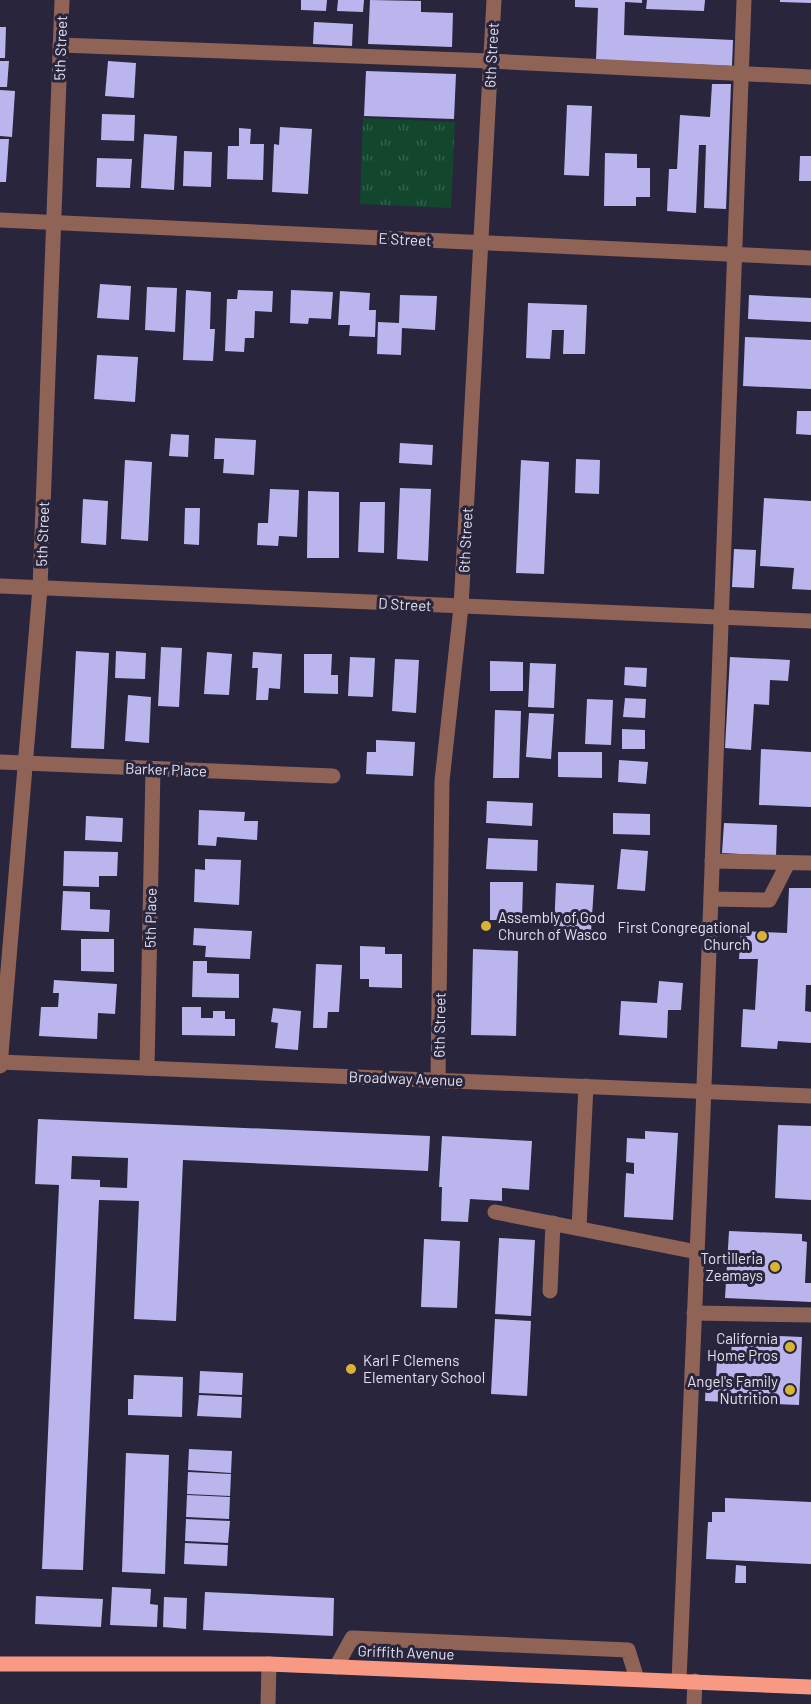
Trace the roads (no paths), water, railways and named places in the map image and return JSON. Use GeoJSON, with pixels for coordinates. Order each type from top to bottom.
{"type":"FeatureCollection","features":[{"type":"Feature","properties":{"kind":"main road","name":"Griffith Avenue"},"geometry":{"type":"LineString","coordinates":[[0,1664],[269,1664],[811,1687]]}},
{"type":"Feature","properties":{"kind":"street","name":"5th Street"},"geometry":{"type":"LineString","coordinates":[[0,1063],[40,588],[62,0]]}},
{"type":"Feature","properties":{"kind":"street","name":"6th Street"},"geometry":{"type":"LineString","coordinates":[[438,1080],[442,781],[461,607],[494,0]]}},
{"type":"Feature","properties":{"kind":"street"},"geometry":{"type":"LineString","coordinates":[[679,1681],[704,1092],[744,0]]}},
{"type":"Feature","properties":{"kind":"street"},"geometry":{"type":"LineString","coordinates":[[60,45],[811,77]]}},
{"type":"Feature","properties":{"kind":"street","name":"E Street"},"geometry":{"type":"LineString","coordinates":[[0,220],[811,258]]}},
{"type":"Feature","properties":{"kind":"street","name":"D Street"},"geometry":{"type":"LineString","coordinates":[[0,586],[811,621]]}},
{"type":"Feature","properties":{"kind":"street","name":"Barker Place"},"geometry":{"type":"LineString","coordinates":[[0,762],[333,776]]}},
{"type":"Feature","properties":{"kind":"street","name":"5th Place"},"geometry":{"type":"LineString","coordinates":[[147,1068],[153,769]]}},
{"type":"Feature","properties":{"kind":"street"},"geometry":{"type":"LineString","coordinates":[[712,861],[811,863]]}},
{"type":"Feature","properties":{"kind":"street"},"geometry":{"type":"LineString","coordinates":[[711,899],[769,900],[788,863]]}},
{"type":"Feature","properties":{"kind":"street","name":"Broadway Avenue"},"geometry":{"type":"LineString","coordinates":[[0,1063],[811,1096]]}},
{"type":"Feature","properties":{"kind":"street"},"geometry":{"type":"LineString","coordinates":[[579,1228],[586,1086]]}},
{"type":"Feature","properties":{"kind":"street"},"geometry":{"type":"LineString","coordinates":[[495,1212],[697,1252]]}},
{"type":"Feature","properties":{"kind":"street"},"geometry":{"type":"LineString","coordinates":[[550,1291],[553,1223]]}},
{"type":"Feature","properties":{"kind":"street"},"geometry":{"type":"LineString","coordinates":[[694,1313],[811,1315]]}},
{"type":"Feature","properties":{"kind":"street"},"geometry":{"type":"LineString","coordinates":[[336,1667],[352,1638],[628,1650],[637,1679]]}},
{"type":"Feature","properties":{"kind":"street"},"geometry":{"type":"LineString","coordinates":[[268,1704],[269,1664]]}},
{"type":"Feature","properties":{"kind":"street"},"geometry":{"type":"LineString","coordinates":[[694,1704],[696,1681]]}},
{"type":"Feature","properties":{"kind":"place","name":"Assembly of God Church of Wasco"},"geometry":{"type":"Point","coordinates":[486,926]}},
{"type":"Feature","properties":{"kind":"place","name":"First Congregational Church"},"geometry":{"type":"Point","coordinates":[762,936]}},
{"type":"Feature","properties":{"kind":"place","name":"Tortilleria Zeamays"},"geometry":{"type":"Point","coordinates":[775,1267]}},
{"type":"Feature","properties":{"kind":"place","name":"California Home Pros"},"geometry":{"type":"Point","coordinates":[790,1347]}},
{"type":"Feature","properties":{"kind":"place","name":"Karl F Clemens Elementary School"},"geometry":{"type":"Point","coordinates":[351,1369]}},
{"type":"Feature","properties":{"kind":"place","name":"Angel's Family Nutrition"},"geometry":{"type":"Point","coordinates":[790,1390]}}]}
